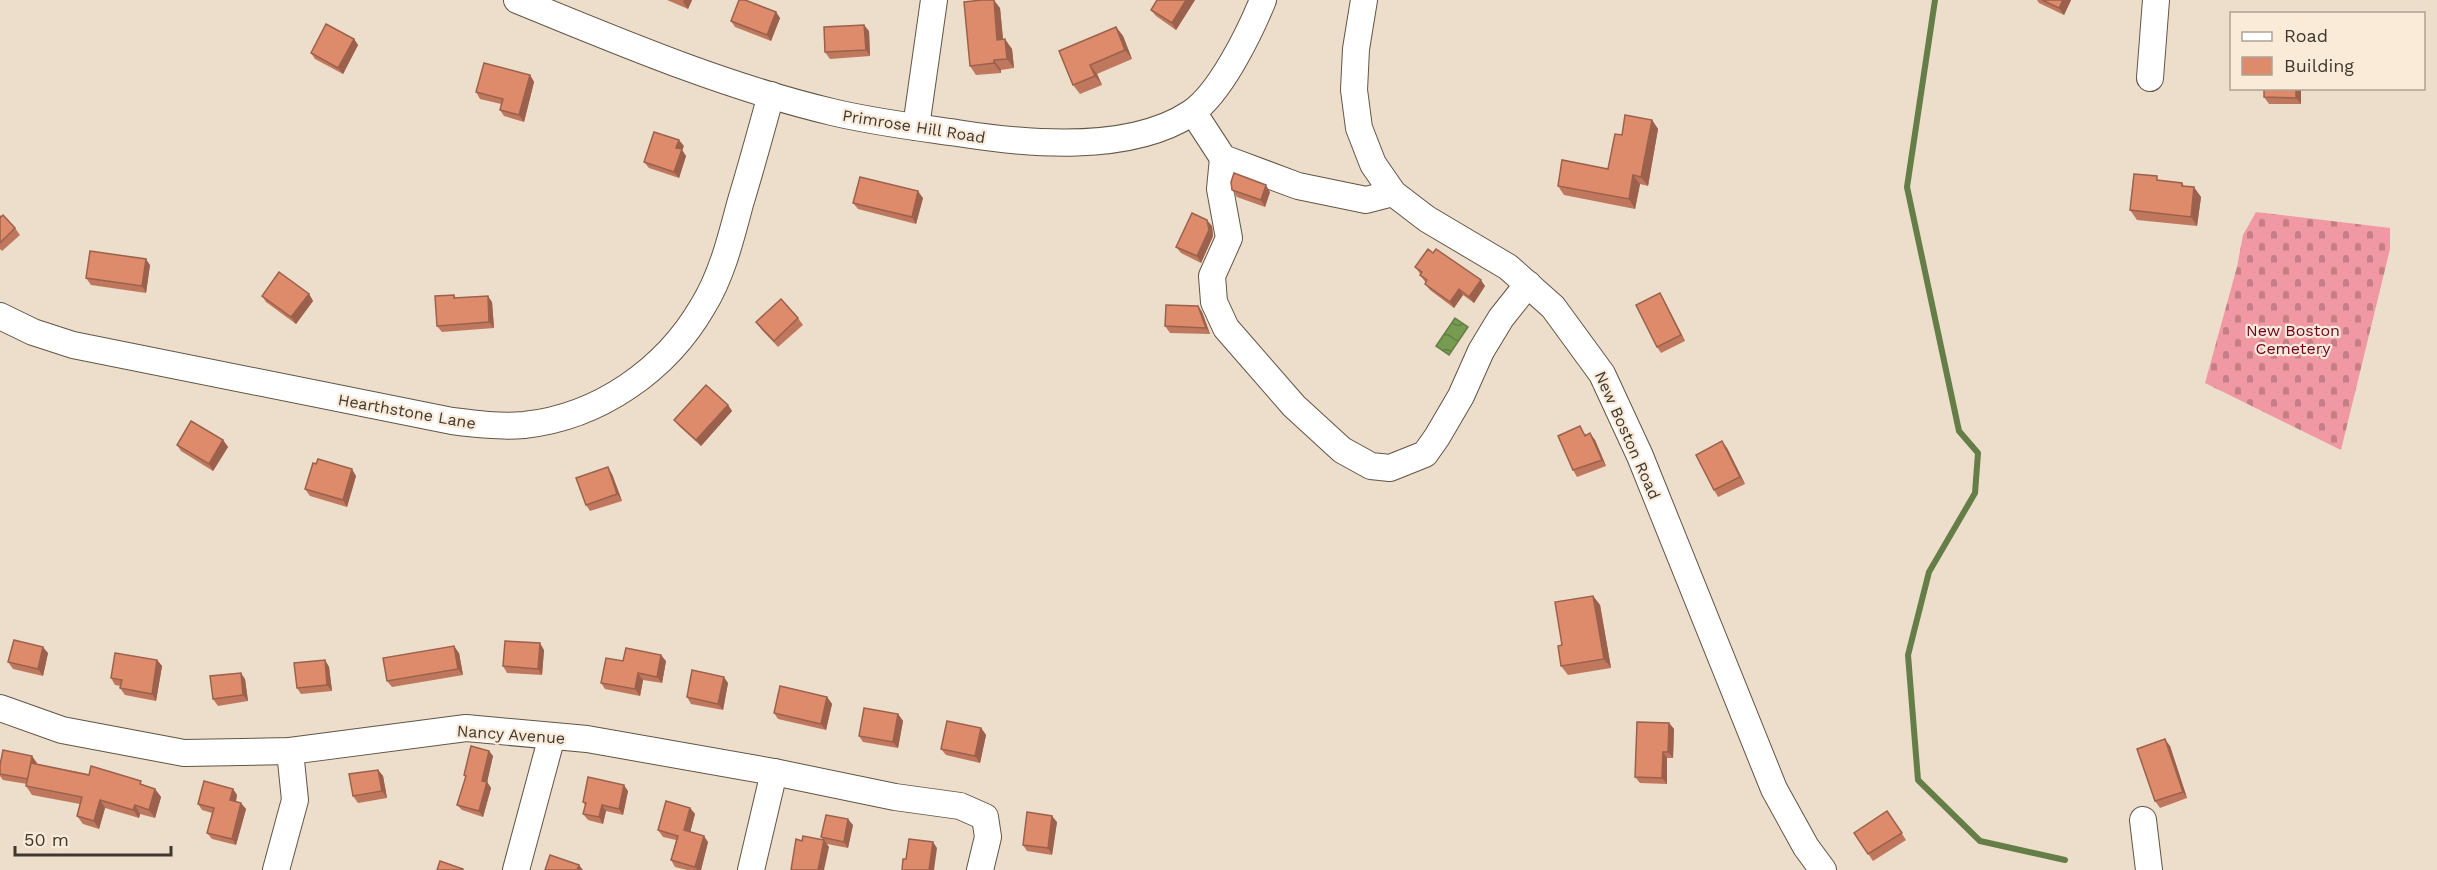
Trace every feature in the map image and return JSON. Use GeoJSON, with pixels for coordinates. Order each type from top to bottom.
{"type":"FeatureCollection","features":[{"type":"Feature","properties":{"kind":"street","name":"Primrose Hill Road"},"geometry":{"type":"LineString","coordinates":[[517,0],[653,55],[771,95],[833,112],[1008,141],[1060,144],[1145,133],[1169,126],[1193,112],[1218,84],[1250,32],[1263,0]]}},
{"type":"Feature","properties":{"kind":"street"},"geometry":{"type":"LineString","coordinates":[[916,127],[934,0]]}},
{"type":"Feature","properties":{"kind":"street","name":"New Boston Road"},"geometry":{"type":"LineString","coordinates":[[1364,0],[1356,49],[1354,90],[1359,128],[1373,164],[1393,193],[1427,219],[1508,267],[1528,284],[1553,307],[1602,374],[1640,456],[1774,789],[1806,847],[1823,870]]}},
{"type":"Feature","properties":{"kind":"street"},"geometry":{"type":"LineString","coordinates":[[2150,78],[2156,0]]}},
{"type":"Feature","properties":{"kind":"street","name":"Hearthstone Lane"},"geometry":{"type":"LineString","coordinates":[[0,316],[33,332],[73,345],[452,421],[489,426],[525,424],[562,417],[597,404],[629,386],[658,363],[684,336],[704,305],[720,272],[771,95]]}},
{"type":"Feature","properties":{"kind":"street"},"geometry":{"type":"LineString","coordinates":[[1193,112],[1223,158],[1298,186],[1366,200],[1393,193]]}},
{"type":"Feature","properties":{"kind":"street"},"geometry":{"type":"LineString","coordinates":[[1223,158],[1220,189],[1229,238],[1212,276],[1214,302],[1226,328],[1294,406],[1342,450],[1371,466],[1390,468],[1425,454],[1461,396],[1481,351],[1528,284]]}},
{"type":"Feature","properties":{"kind":"street","name":"Nancy Avenue"},"geometry":{"type":"LineString","coordinates":[[0,708],[62,730],[184,753],[290,751],[466,728],[587,739],[774,772],[895,797],[960,806],[985,817],[987,837],[980,870]]}},
{"type":"Feature","properties":{"kind":"street"},"geometry":{"type":"LineString","coordinates":[[516,870],[552,735]]}},
{"type":"Feature","properties":{"kind":"street"},"geometry":{"type":"LineString","coordinates":[[276,870],[295,800],[290,751]]}},
{"type":"Feature","properties":{"kind":"street"},"geometry":{"type":"LineString","coordinates":[[751,870],[774,772]]}},
{"type":"Feature","properties":{"kind":"street"},"geometry":{"type":"LineString","coordinates":[[2143,819],[2149,870]]}},
{"type":"Feature","properties":{"kind":"green space","name":"New Boston Cemetery"},"geometry":{"type":"Polygon","coordinates":[[[2256,212],[2390,228],[2390,249],[2341,450],[2205,383],[2237,267],[2243,235],[2256,212]]]}},
{"type":"Feature","properties":{"kind":"water"},"geometry":{"type":"Polygon","coordinates":[[[1455,318],[1468,327],[1449,355],[1436,346],[1455,318]]]}},
{"type":"Feature","properties":{"kind":"building"},"geometry":{"type":"Polygon","coordinates":[[[739,0],[745,0],[776,12],[767,35],[731,21],[739,0]]]}},
{"type":"Feature","properties":{"kind":"building"},"geometry":{"type":"Polygon","coordinates":[[[994,0],[997,40],[1005,39],[1007,59],[970,66],[964,2],[994,0]]]}},
{"type":"Feature","properties":{"kind":"building"},"geometry":{"type":"Polygon","coordinates":[[[1157,0],[1186,0],[1172,23],[1151,10],[1157,0]]]}},
{"type":"Feature","properties":{"kind":"building"},"geometry":{"type":"Polygon","coordinates":[[[2042,0],[2063,0],[2059,8],[2042,0]]]}},
{"type":"Feature","properties":{"kind":"building"},"geometry":{"type":"Polygon","coordinates":[[[326,24],[354,39],[338,68],[311,53],[326,24]]]}},
{"type":"Feature","properties":{"kind":"building"},"geometry":{"type":"Polygon","coordinates":[[[864,25],[866,50],[825,52],[824,27],[864,25]]]}},
{"type":"Feature","properties":{"kind":"building"},"geometry":{"type":"Polygon","coordinates":[[[1116,27],[1125,50],[1090,65],[1095,76],[1073,85],[1059,51],[1116,27]]]}},
{"type":"Feature","properties":{"kind":"building"},"geometry":{"type":"Polygon","coordinates":[[[484,63],[530,75],[519,115],[500,110],[503,99],[476,92],[484,63]]]}},
{"type":"Feature","properties":{"kind":"building"},"geometry":{"type":"Polygon","coordinates":[[[2264,90],[2296,90],[2296,98],[2264,97],[2264,90]]]}},
{"type":"Feature","properties":{"kind":"building"},"geometry":{"type":"Polygon","coordinates":[[[1625,115],[1652,120],[1641,177],[1633,175],[1629,199],[1558,186],[1562,160],[1608,169],[1615,134],[1622,135],[1625,115]]]}},
{"type":"Feature","properties":{"kind":"building"},"geometry":{"type":"Polygon","coordinates":[[[654,132],[679,140],[676,148],[682,149],[674,172],[644,162],[654,132]]]}},
{"type":"Feature","properties":{"kind":"building"},"geometry":{"type":"Polygon","coordinates":[[[1234,173],[1266,185],[1261,200],[1232,190],[1231,182],[1234,173]]]}},
{"type":"Feature","properties":{"kind":"building"},"geometry":{"type":"Polygon","coordinates":[[[2134,174],[2157,176],[2157,180],[2194,187],[2191,217],[2130,210],[2134,174]]]}},
{"type":"Feature","properties":{"kind":"building"},"geometry":{"type":"Polygon","coordinates":[[[860,177],[918,191],[912,217],[853,203],[860,177]]]}},
{"type":"Feature","properties":{"kind":"building"},"geometry":{"type":"Polygon","coordinates":[[[1192,213],[1207,220],[1209,230],[1197,256],[1176,247],[1192,213]]]}},
{"type":"Feature","properties":{"kind":"building"},"geometry":{"type":"Polygon","coordinates":[[[3,215],[15,228],[0,243],[0,216],[3,215]]]}},
{"type":"Feature","properties":{"kind":"building"},"geometry":{"type":"Polygon","coordinates":[[[1428,249],[1433,253],[1436,249],[1481,280],[1469,297],[1459,289],[1450,302],[1425,284],[1427,280],[1415,267],[1428,249]]]}},
{"type":"Feature","properties":{"kind":"building"},"geometry":{"type":"Polygon","coordinates":[[[90,251],[146,259],[142,286],[86,278],[90,251]]]}},
{"type":"Feature","properties":{"kind":"building"},"geometry":{"type":"Polygon","coordinates":[[[279,272],[309,294],[291,317],[262,296],[279,272]]]}},
{"type":"Feature","properties":{"kind":"building"},"geometry":{"type":"Polygon","coordinates":[[[1660,293],[1681,335],[1657,347],[1636,305],[1660,293]]]}},
{"type":"Feature","properties":{"kind":"building"},"geometry":{"type":"Polygon","coordinates":[[[454,295],[454,298],[488,296],[489,322],[437,326],[435,296],[454,295]]]}},
{"type":"Feature","properties":{"kind":"building"},"geometry":{"type":"Polygon","coordinates":[[[781,299],[798,318],[774,341],[756,322],[781,299]]]}},
{"type":"Feature","properties":{"kind":"building"},"geometry":{"type":"Polygon","coordinates":[[[1166,305],[1198,306],[1206,328],[1165,326],[1166,305]]]}},
{"type":"Feature","properties":{"kind":"building"},"geometry":{"type":"Polygon","coordinates":[[[706,385],[728,405],[696,440],[674,420],[706,385]]]}},
{"type":"Feature","properties":{"kind":"building"},"geometry":{"type":"Polygon","coordinates":[[[191,421],[223,440],[209,464],[177,445],[191,421]]]}},
{"type":"Feature","properties":{"kind":"building"},"geometry":{"type":"Polygon","coordinates":[[[1580,426],[1585,436],[1590,433],[1602,460],[1573,470],[1558,436],[1580,426]]]}},
{"type":"Feature","properties":{"kind":"building"},"geometry":{"type":"Polygon","coordinates":[[[1722,441],[1740,477],[1714,490],[1696,455],[1722,441]]]}},
{"type":"Feature","properties":{"kind":"building"},"geometry":{"type":"Polygon","coordinates":[[[318,459],[352,469],[343,500],[305,489],[313,463],[316,464],[318,459]]]}},
{"type":"Feature","properties":{"kind":"building"},"geometry":{"type":"Polygon","coordinates":[[[608,467],[617,494],[586,505],[576,478],[608,467]]]}},
{"type":"Feature","properties":{"kind":"building"},"geometry":{"type":"Polygon","coordinates":[[[1593,596],[1604,659],[1561,666],[1558,646],[1562,645],[1555,602],[1593,596]]]}},
{"type":"Feature","properties":{"kind":"building"},"geometry":{"type":"Polygon","coordinates":[[[14,640],[43,647],[38,669],[8,662],[14,640]]]}},
{"type":"Feature","properties":{"kind":"building"},"geometry":{"type":"Polygon","coordinates":[[[505,641],[540,643],[538,669],[503,666],[505,641]]]}},
{"type":"Feature","properties":{"kind":"building"},"geometry":{"type":"Polygon","coordinates":[[[454,646],[458,669],[387,681],[383,658],[454,646]]]}},
{"type":"Feature","properties":{"kind":"building"},"geometry":{"type":"Polygon","coordinates":[[[626,648],[661,655],[657,677],[638,673],[635,689],[601,683],[606,658],[623,661],[626,648]]]}},
{"type":"Feature","properties":{"kind":"building"},"geometry":{"type":"Polygon","coordinates":[[[115,653],[157,660],[152,694],[120,688],[122,680],[111,678],[115,653]]]}},
{"type":"Feature","properties":{"kind":"building"},"geometry":{"type":"Polygon","coordinates":[[[325,660],[327,685],[297,688],[294,663],[325,660]]]}},
{"type":"Feature","properties":{"kind":"building"},"geometry":{"type":"Polygon","coordinates":[[[692,670],[724,677],[718,704],[687,697],[692,670]]]}},
{"type":"Feature","properties":{"kind":"building"},"geometry":{"type":"Polygon","coordinates":[[[241,673],[243,695],[213,699],[210,676],[241,673]]]}},
{"type":"Feature","properties":{"kind":"building"},"geometry":{"type":"Polygon","coordinates":[[[780,686],[827,697],[821,724],[774,713],[780,686]]]}},
{"type":"Feature","properties":{"kind":"building"},"geometry":{"type":"Polygon","coordinates":[[[864,708],[898,714],[893,742],[859,736],[864,708]]]}},
{"type":"Feature","properties":{"kind":"building"},"geometry":{"type":"Polygon","coordinates":[[[947,721],[981,728],[975,756],[941,749],[947,721]]]}},
{"type":"Feature","properties":{"kind":"building"},"geometry":{"type":"Polygon","coordinates":[[[1637,722],[1669,723],[1668,752],[1663,752],[1662,778],[1635,777],[1637,722]]]}},
{"type":"Feature","properties":{"kind":"building"},"geometry":{"type":"Polygon","coordinates":[[[2165,739],[2183,792],[2155,801],[2137,749],[2165,739]]]}},
{"type":"Feature","properties":{"kind":"building"},"geometry":{"type":"Polygon","coordinates":[[[471,746],[489,751],[482,781],[487,782],[479,811],[457,805],[466,776],[464,775],[471,746]]]}},
{"type":"Feature","properties":{"kind":"building"},"geometry":{"type":"Polygon","coordinates":[[[3,750],[32,756],[28,779],[0,774],[3,750]]]}},
{"type":"Feature","properties":{"kind":"building"},"geometry":{"type":"Polygon","coordinates":[[[31,763],[89,775],[91,766],[141,781],[140,784],[155,789],[149,810],[135,805],[133,810],[100,800],[94,821],[77,816],[82,797],[26,786],[31,763]]]}},
{"type":"Feature","properties":{"kind":"building"},"geometry":{"type":"Polygon","coordinates":[[[378,770],[382,791],[353,796],[349,774],[378,770]]]}},
{"type":"Feature","properties":{"kind":"building"},"geometry":{"type":"Polygon","coordinates":[[[588,777],[624,785],[619,809],[602,805],[599,817],[583,814],[588,777]]]}},
{"type":"Feature","properties":{"kind":"building"},"geometry":{"type":"Polygon","coordinates":[[[204,781],[233,789],[230,800],[241,803],[232,839],[207,833],[214,808],[198,804],[204,781]]]}},
{"type":"Feature","properties":{"kind":"building"},"geometry":{"type":"Polygon","coordinates":[[[666,801],[690,808],[684,830],[704,836],[695,867],[671,860],[678,836],[658,830],[666,801]]]}},
{"type":"Feature","properties":{"kind":"building"},"geometry":{"type":"Polygon","coordinates":[[[1887,811],[1902,833],[1868,854],[1854,833],[1887,811]]]}},
{"type":"Feature","properties":{"kind":"building"},"geometry":{"type":"Polygon","coordinates":[[[1027,812],[1052,816],[1048,848],[1023,845],[1027,812]]]}},
{"type":"Feature","properties":{"kind":"building"},"geometry":{"type":"Polygon","coordinates":[[[826,815],[848,819],[844,842],[821,837],[826,815]]]}},
{"type":"Feature","properties":{"kind":"building"},"geometry":{"type":"Polygon","coordinates":[[[803,836],[824,840],[818,870],[791,870],[796,839],[802,841],[803,836]]]}},
{"type":"Feature","properties":{"kind":"building"},"geometry":{"type":"Polygon","coordinates":[[[909,839],[933,842],[929,870],[902,870],[909,839]]]}},
{"type":"Feature","properties":{"kind":"building"},"geometry":{"type":"Polygon","coordinates":[[[550,855],[579,865],[577,870],[545,870],[550,855]]]}},
{"type":"Feature","properties":{"kind":"building"},"geometry":{"type":"Polygon","coordinates":[[[440,861],[463,869],[463,870],[437,870],[440,861]]]}},
{"type":"Feature","properties":{"kind":"waterway"},"geometry":{"type":"LineString","coordinates":[[1935,0],[1907,187],[1959,431],[1978,453],[1975,493],[1929,572],[1908,655],[1918,780],[1980,841],[2065,860]]}}]}
